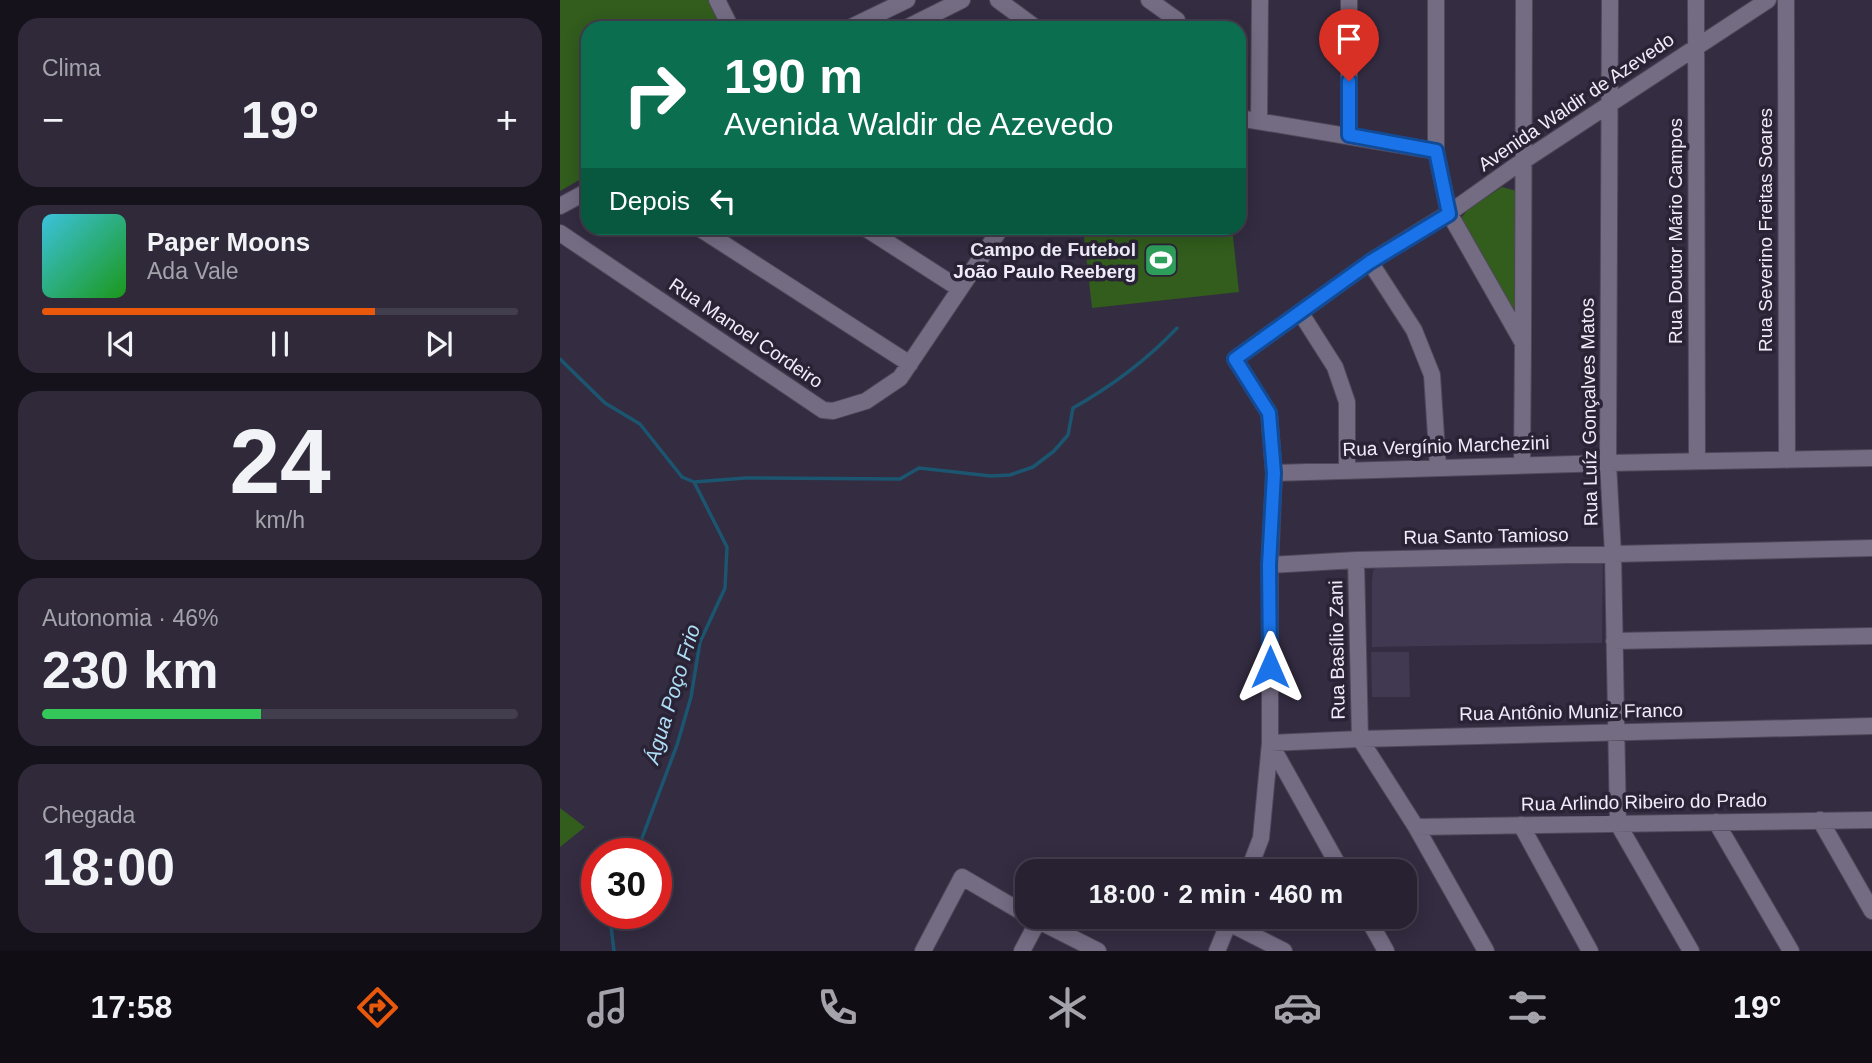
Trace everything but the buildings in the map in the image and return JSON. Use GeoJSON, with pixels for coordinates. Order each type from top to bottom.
{"type":"FeatureCollection","features":[{"type":"Feature","properties":{"kind":"street"},"geometry":{"type":"LineString","coordinates":[[717,0],[728,21]]}},
{"type":"Feature","properties":{"kind":"street"},"geometry":{"type":"LineString","coordinates":[[864,21],[907,0]]}},
{"type":"Feature","properties":{"kind":"street"},"geometry":{"type":"LineString","coordinates":[[920,21],[962,0]]}},
{"type":"Feature","properties":{"kind":"street"},"geometry":{"type":"LineString","coordinates":[[998,0],[1026,21]]}},
{"type":"Feature","properties":{"kind":"street"},"geometry":{"type":"LineString","coordinates":[[1149,0],[1174,21]]}},
{"type":"Feature","properties":{"kind":"street"},"geometry":{"type":"LineString","coordinates":[[1177,21],[1178,0]]}},
{"type":"Feature","properties":{"kind":"street"},"geometry":{"type":"LineString","coordinates":[[1259,121],[1260,0]]}},
{"type":"Feature","properties":{"kind":"street"},"geometry":{"type":"LineString","coordinates":[[1349,0],[1349,135]]}},
{"type":"Feature","properties":{"kind":"street"},"geometry":{"type":"LineString","coordinates":[[1436,0],[1436,151],[1449,214],[1523,342]]}},
{"type":"Feature","properties":{"kind":"street"},"geometry":{"type":"LineString","coordinates":[[1522,465],[1524,0]]}},
{"type":"Feature","properties":{"kind":"street","name":"Rua Luíz Gonçalves Matos"},"geometry":{"type":"LineString","coordinates":[[1609,0],[1608,463],[1613,554],[1614,732],[1618,824]]}},
{"type":"Feature","properties":{"kind":"street","name":"Rua Doutor Mário Campos"},"geometry":{"type":"LineString","coordinates":[[1696,0],[1697,461]]}},
{"type":"Feature","properties":{"kind":"street","name":"Avenida Waldir de Azevedo"},"geometry":{"type":"LineString","coordinates":[[1274,473],[1269,413],[1235,359],[1370,262],[1449,214],[1525,160],[1768,0]]}},
{"type":"Feature","properties":{"kind":"street","name":"Rua Severino Freitas Soares"},"geometry":{"type":"LineString","coordinates":[[1786,0],[1787,460]]}},
{"type":"Feature","properties":{"kind":"street"},"geometry":{"type":"LineString","coordinates":[[1246,119],[1436,151]]}},
{"type":"Feature","properties":{"kind":"street"},"geometry":{"type":"LineString","coordinates":[[560,206],[581,195]]}},
{"type":"Feature","properties":{"kind":"street","name":"Rua Manoel Cordeiro"},"geometry":{"type":"LineString","coordinates":[[560,233],[823,410],[833,411],[852,406],[881,393],[900,378],[910,364]]}},
{"type":"Feature","properties":{"kind":"street"},"geometry":{"type":"LineString","coordinates":[[710,235],[910,364],[996,235]]}},
{"type":"Feature","properties":{"kind":"street"},"geometry":{"type":"LineString","coordinates":[[876,235],[960,289]]}},
{"type":"Feature","properties":{"kind":"street"},"geometry":{"type":"LineString","coordinates":[[1370,262],[1414,330],[1432,375],[1438,467]]}},
{"type":"Feature","properties":{"kind":"street"},"geometry":{"type":"LineString","coordinates":[[1300,312],[1335,367],[1347,402],[1347,469]]}},
{"type":"Feature","properties":{"kind":"street","name":"Rua Vergínio Marchezini"},"geometry":{"type":"LineString","coordinates":[[1274,473],[1347,469],[1872,458]]}},
{"type":"Feature","properties":{"kind":"street"},"geometry":{"type":"LineString","coordinates":[[1253,859],[1261,838],[1270,743],[1269,565],[1274,473]]}},
{"type":"Feature","properties":{"kind":"street","name":"Rua Santo Tamioso"},"geometry":{"type":"LineString","coordinates":[[1269,565],[1872,548]]}},
{"type":"Feature","properties":{"kind":"street","name":"Rua Basílio Zani"},"geometry":{"type":"LineString","coordinates":[[1356,561],[1360,739]]}},
{"type":"Feature","properties":{"kind":"street"},"geometry":{"type":"LineString","coordinates":[[1614,641],[1872,636]]}},
{"type":"Feature","properties":{"kind":"street","name":"Rua Antônio Muniz Franco"},"geometry":{"type":"LineString","coordinates":[[1270,743],[1872,726]]}},
{"type":"Feature","properties":{"kind":"street"},"geometry":{"type":"LineString","coordinates":[[1360,739],[1416,827],[1486,951]]}},
{"type":"Feature","properties":{"kind":"street"},"geometry":{"type":"LineString","coordinates":[[1270,743],[1335,859]]}},
{"type":"Feature","properties":{"kind":"street"},"geometry":{"type":"LineString","coordinates":[[1820,820],[1872,911]]}},
{"type":"Feature","properties":{"kind":"street","name":"Rua Arlindo Ribeiro do Prado"},"geometry":{"type":"LineString","coordinates":[[1416,827],[1872,820]]}},
{"type":"Feature","properties":{"kind":"street"},"geometry":{"type":"LineString","coordinates":[[1716,822],[1791,951]]}},
{"type":"Feature","properties":{"kind":"street"},"geometry":{"type":"LineString","coordinates":[[1618,824],[1691,951]]}},
{"type":"Feature","properties":{"kind":"street"},"geometry":{"type":"LineString","coordinates":[[1521,825],[1590,951]]}},
{"type":"Feature","properties":{"kind":"street"},"geometry":{"type":"LineString","coordinates":[[923,951],[962,877],[1015,908]]}},
{"type":"Feature","properties":{"kind":"street"},"geometry":{"type":"LineString","coordinates":[[1022,951],[1029,929]]}},
{"type":"Feature","properties":{"kind":"street"},"geometry":{"type":"LineString","coordinates":[[1054,929],[1098,951]]}},
{"type":"Feature","properties":{"kind":"street"},"geometry":{"type":"LineString","coordinates":[[1217,951],[1226,929]]}},
{"type":"Feature","properties":{"kind":"street"},"geometry":{"type":"LineString","coordinates":[[1246,929],[1284,951]]}},
{"type":"Feature","properties":{"kind":"street"},"geometry":{"type":"LineString","coordinates":[[1374,929],[1386,951]]}},
{"type":"Feature","properties":{"kind":"shaded area"},"geometry":{"type":"Polygon","coordinates":[[[1603,560],[1602,643],[1372,647],[1372,581],[1373,571],[1379,564],[1603,560]]]}},
{"type":"Feature","properties":{"kind":"shaded area"},"geometry":{"type":"Polygon","coordinates":[[[1371,652],[1409,652],[1410,697],[1372,697],[1371,652]]]}},
{"type":"Feature","properties":{"kind":"green space"},"geometry":{"type":"Polygon","coordinates":[[[560,0],[708,0],[721,21],[581,21],[581,179],[560,191],[560,0]]]}},
{"type":"Feature","properties":{"kind":"green space"},"geometry":{"type":"Polygon","coordinates":[[[1502,187],[1517,191],[1515,308],[1510,307],[1462,217],[1468,209],[1502,187]]]}},
{"type":"Feature","properties":{"kind":"green space","name":"Campo de Futebol João Paulo Reeberg"},"geometry":{"type":"Polygon","coordinates":[[[1084,235],[1233,235],[1239,292],[1092,308],[1084,235]]]}},
{"type":"Feature","properties":{"kind":"green space"},"geometry":{"type":"Polygon","coordinates":[[[560,808],[585,827],[560,847],[560,808]]]}},
{"type":"Feature","properties":{"kind":"waterway"},"geometry":{"type":"LineString","coordinates":[[694,482],[745,478],[900,479],[919,468],[991,476],[1010,475],[1033,467],[1054,451],[1068,435],[1073,408],[1128,372],[1177,328]]}},
{"type":"Feature","properties":{"kind":"waterway","name":"Água Poço Frio"},"geometry":{"type":"LineString","coordinates":[[560,359],[605,403],[640,424],[682,477],[694,482],[727,547],[725,588],[700,642],[691,697],[677,745],[642,838]]}},
{"type":"Feature","properties":{"kind":"waterway","name":"Água Poço Frio"},"geometry":{"type":"LineString","coordinates":[[611,929],[614,951]]}},
{"type":"Feature","properties":{"kind":"place","name":"Campo de Futebol João Paulo Reeberg"},"geometry":{"type":"Point","coordinates":[1161,260]}},
{"type":"Feature","properties":{"kind":"route"},"geometry":{"type":"LineString","coordinates":[[1270,667],[1269,565],[1274,473],[1269,413],[1235,359],[1370,262],[1449,214],[1436,151],[1349,135],[1349,81]]}}]}
